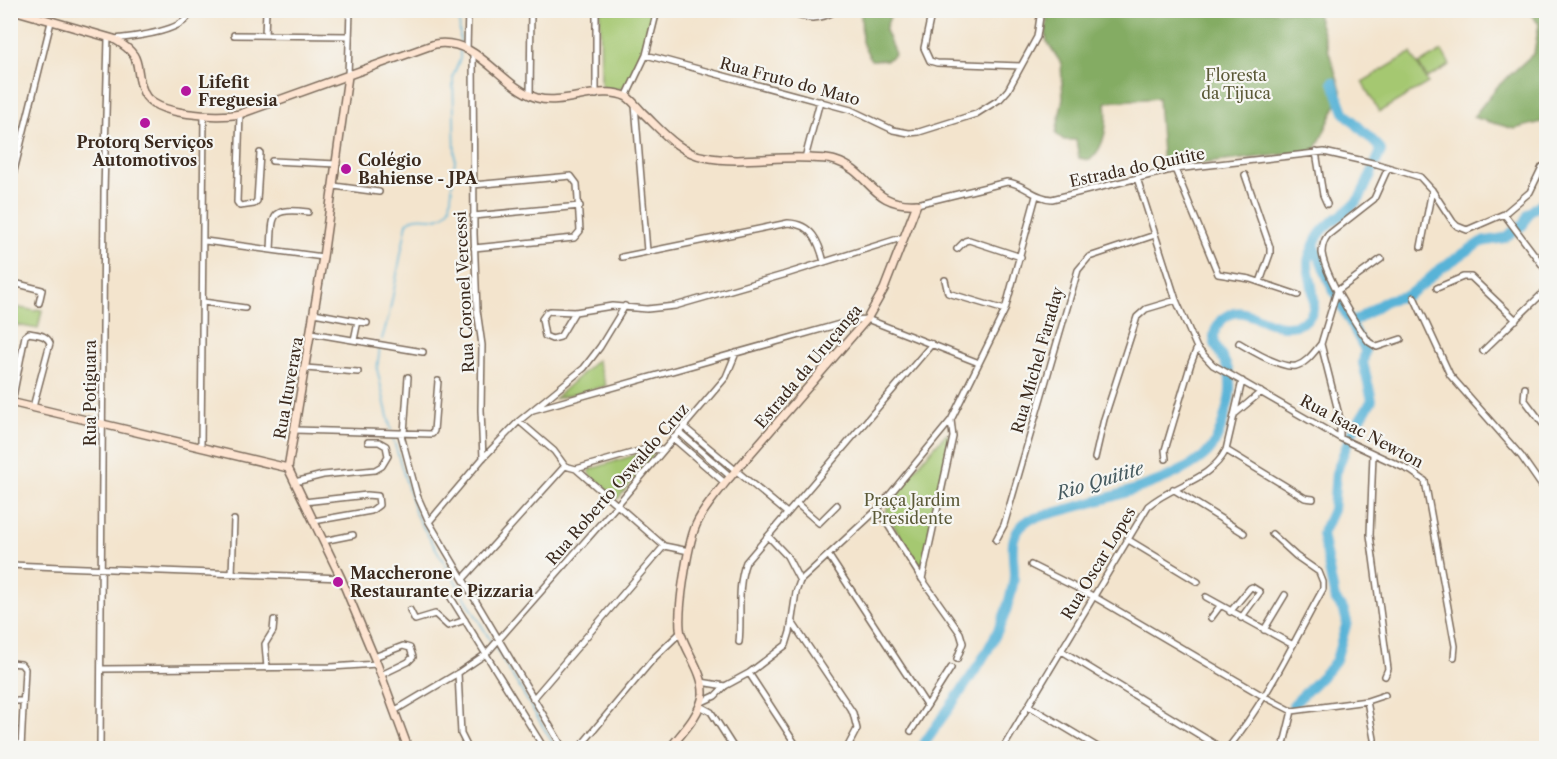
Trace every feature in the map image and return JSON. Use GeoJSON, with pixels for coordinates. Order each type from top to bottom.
{"type":"FeatureCollection","features":[{"type":"Feature","properties":{"kind":"street"},"geometry":{"type":"LineString","coordinates":[[13,10],[111,39],[134,54],[144,94],[165,109],[204,115],[240,114],[435,44],[456,45],[469,50],[530,95],[550,100],[596,95],[626,97],[672,141],[702,157],[718,159],[805,158],[840,162],[889,200],[901,205],[917,204]]}},
{"type":"Feature","properties":{"kind":"street"},"geometry":{"type":"LineString","coordinates":[[111,39],[166,30],[182,23],[191,15],[191,10]]}},
{"type":"Feature","properties":{"kind":"street"},"geometry":{"type":"LineString","coordinates":[[266,10],[266,35]]}},
{"type":"Feature","properties":{"kind":"street","name":"Rua Ituverava"},"geometry":{"type":"LineString","coordinates":[[288,468],[324,257],[337,164],[348,76],[350,10]]}},
{"type":"Feature","properties":{"kind":"street","name":"Rua Coronel Vercessi"},"geometry":{"type":"LineString","coordinates":[[468,10],[474,248],[477,310],[482,345],[480,410],[483,458]]}},
{"type":"Feature","properties":{"kind":"street"},"geometry":{"type":"LineString","coordinates":[[530,95],[531,10]]}},
{"type":"Feature","properties":{"kind":"street"},"geometry":{"type":"LineString","coordinates":[[596,10],[596,95]]}},
{"type":"Feature","properties":{"kind":"street"},"geometry":{"type":"LineString","coordinates":[[626,97],[646,55],[657,10]]}},
{"type":"Feature","properties":{"kind":"street"},"geometry":{"type":"LineString","coordinates":[[782,10],[813,20],[837,10]]}},
{"type":"Feature","properties":{"kind":"street"},"geometry":{"type":"LineString","coordinates":[[932,10],[924,48],[930,61],[1021,66]]}},
{"type":"Feature","properties":{"kind":"street","name":"Rua Fruto do Mato"},"geometry":{"type":"LineString","coordinates":[[646,55],[851,110],[893,130],[919,132],[976,114],[988,108],[1008,90],[1036,37],[1041,10]]}},
{"type":"Feature","properties":{"kind":"street"},"geometry":{"type":"LineString","coordinates":[[10,187],[51,22]]}},
{"type":"Feature","properties":{"kind":"street"},"geometry":{"type":"LineString","coordinates":[[234,35],[349,36]]}},
{"type":"Feature","properties":{"kind":"street","name":"Rua Potiguara"},"geometry":{"type":"LineString","coordinates":[[100,748],[104,192],[111,39]]}},
{"type":"Feature","properties":{"kind":"street"},"geometry":{"type":"LineString","coordinates":[[805,158],[820,101]]}},
{"type":"Feature","properties":{"kind":"street"},"geometry":{"type":"LineString","coordinates":[[635,105],[647,251]]}},
{"type":"Feature","properties":{"kind":"street"},"geometry":{"type":"LineString","coordinates":[[240,114],[237,202],[240,206],[254,204],[257,201],[260,153]]}},
{"type":"Feature","properties":{"kind":"street"},"geometry":{"type":"LineString","coordinates":[[201,447],[204,115]]}},
{"type":"Feature","properties":{"kind":"street"},"geometry":{"type":"LineString","coordinates":[[1316,152],[1323,195],[1328,204]]}},
{"type":"Feature","properties":{"kind":"street","name":"Estrada do Quitite"},"geometry":{"type":"LineString","coordinates":[[917,204],[1007,182],[1019,185],[1036,196],[1052,199],[1175,169],[1316,152],[1377,164],[1420,177],[1432,190],[1453,222],[1467,230],[1504,214],[1530,192],[1542,167]]}},
{"type":"Feature","properties":{"kind":"street"},"geometry":{"type":"LineString","coordinates":[[272,161],[337,164]]}},
{"type":"Feature","properties":{"kind":"street"},"geometry":{"type":"LineString","coordinates":[[1388,168],[1374,199],[1335,229],[1324,242],[1322,254],[1337,292],[1373,346],[1377,347],[1401,339]]}},
{"type":"Feature","properties":{"kind":"street"},"geometry":{"type":"LineString","coordinates":[[1175,169],[1216,272],[1222,276],[1241,277],[1260,282],[1298,296]]}},
{"type":"Feature","properties":{"kind":"street"},"geometry":{"type":"LineString","coordinates":[[473,185],[571,176],[577,184],[580,206],[580,231],[574,238],[474,248]]}},
{"type":"Feature","properties":{"kind":"street"},"geometry":{"type":"LineString","coordinates":[[1245,176],[1270,248],[1260,282]]}},
{"type":"Feature","properties":{"kind":"street"},"geometry":{"type":"LineString","coordinates":[[1137,178],[1176,300],[1197,348],[1165,450],[1166,459]]}},
{"type":"Feature","properties":{"kind":"street"},"geometry":{"type":"LineString","coordinates":[[334,186],[379,192]]}},
{"type":"Feature","properties":{"kind":"street"},"geometry":{"type":"LineString","coordinates":[[1420,247],[1432,190]]}},
{"type":"Feature","properties":{"kind":"street"},"geometry":{"type":"LineString","coordinates":[[671,748],[701,704],[781,650],[789,636],[800,581],[878,509],[951,420],[1005,310],[1036,196]]}},
{"type":"Feature","properties":{"kind":"street","name":"Estrada da Uruçanga"},"geometry":{"type":"LineString","coordinates":[[701,704],[703,692],[701,682],[681,632],[680,611],[689,551],[699,519],[731,477],[867,319],[884,289],[917,204]]}},
{"type":"Feature","properties":{"kind":"street"},"geometry":{"type":"LineString","coordinates":[[473,216],[580,206]]}},
{"type":"Feature","properties":{"kind":"street"},"geometry":{"type":"LineString","coordinates":[[271,250],[274,217],[278,212],[291,210],[309,212]]}},
{"type":"Feature","properties":{"kind":"street"},"geometry":{"type":"LineString","coordinates":[[1504,214],[1546,270]]}},
{"type":"Feature","properties":{"kind":"street"},"geometry":{"type":"LineString","coordinates":[[622,257],[797,223],[817,239],[824,261]]}},
{"type":"Feature","properties":{"kind":"street","name":"Rua Michel Faraday"},"geometry":{"type":"LineString","coordinates":[[996,540],[1004,525],[1078,270],[1089,257],[1155,235]]}},
{"type":"Feature","properties":{"kind":"street"},"geometry":{"type":"LineString","coordinates":[[575,312],[560,337],[552,339],[545,336],[542,319],[546,312],[564,310],[575,312],[612,306],[647,309],[675,306],[904,237]]}},
{"type":"Feature","properties":{"kind":"street"},"geometry":{"type":"LineString","coordinates":[[957,249],[969,240],[1021,257]]}},
{"type":"Feature","properties":{"kind":"street"},"geometry":{"type":"LineString","coordinates":[[204,241],[324,257]]}},
{"type":"Feature","properties":{"kind":"street"},"geometry":{"type":"LineString","coordinates":[[1239,343],[1286,366],[1304,363],[1321,344],[1337,292],[1381,259]]}},
{"type":"Feature","properties":{"kind":"street"},"geometry":{"type":"LineString","coordinates":[[1437,288],[1463,277],[1471,277],[1516,320]]}},
{"type":"Feature","properties":{"kind":"street"},"geometry":{"type":"LineString","coordinates":[[945,280],[948,293],[1005,310]]}},
{"type":"Feature","properties":{"kind":"street"},"geometry":{"type":"LineString","coordinates":[[10,282],[42,290],[39,303]]}},
{"type":"Feature","properties":{"kind":"street"},"geometry":{"type":"LineString","coordinates":[[1483,351],[1546,290]]}},
{"type":"Feature","properties":{"kind":"street"},"geometry":{"type":"LineString","coordinates":[[1414,297],[1450,375],[1521,456],[1546,492]]}},
{"type":"Feature","properties":{"kind":"street"},"geometry":{"type":"LineString","coordinates":[[1095,458],[1104,419],[1137,317],[1146,309],[1176,300]]}},
{"type":"Feature","properties":{"kind":"street"},"geometry":{"type":"LineString","coordinates":[[204,302],[245,308]]}},
{"type":"Feature","properties":{"kind":"street"},"geometry":{"type":"LineString","coordinates":[[429,522],[483,458],[519,421],[592,359],[625,306]]}},
{"type":"Feature","properties":{"kind":"street"},"geometry":{"type":"LineString","coordinates":[[314,313],[367,323]]}},
{"type":"Feature","properties":{"kind":"street"},"geometry":{"type":"LineString","coordinates":[[533,410],[855,320],[867,319],[979,363]]}},
{"type":"Feature","properties":{"kind":"street"},"geometry":{"type":"LineString","coordinates":[[354,340],[358,321]]}},
{"type":"Feature","properties":{"kind":"street"},"geometry":{"type":"LineString","coordinates":[[33,407],[50,343],[46,337],[29,333],[25,336],[11,402],[288,468],[341,578],[408,748]]}},
{"type":"Feature","properties":{"kind":"street"},"geometry":{"type":"LineString","coordinates":[[311,333],[423,352]]}},
{"type":"Feature","properties":{"kind":"street"},"geometry":{"type":"LineString","coordinates":[[739,642],[742,620],[739,602],[743,571],[751,556],[932,344]]}},
{"type":"Feature","properties":{"kind":"street"},"geometry":{"type":"LineString","coordinates":[[1321,344],[1340,419],[1342,438]]}},
{"type":"Feature","properties":{"kind":"street","name":"Rua Isaac Newton"},"geometry":{"type":"LineString","coordinates":[[1197,348],[1213,365],[1353,444],[1411,471],[1425,482],[1455,646],[1454,657]]}},
{"type":"Feature","properties":{"kind":"street","name":"Rua Roberto Oswaldo Cruz"},"geometry":{"type":"LineString","coordinates":[[394,711],[487,653],[726,377],[736,353]]}},
{"type":"Feature","properties":{"kind":"street"},"geometry":{"type":"LineString","coordinates":[[305,368],[358,372]]}},
{"type":"Feature","properties":{"kind":"street"},"geometry":{"type":"LineString","coordinates":[[408,377],[397,433],[417,495],[429,522],[497,642],[563,748]]}},
{"type":"Feature","properties":{"kind":"street","name":"Rua Oscar Lopes"},"geometry":{"type":"LineString","coordinates":[[1003,748],[1148,506],[1173,489],[1215,468],[1226,450],[1236,412],[1240,380]]}},
{"type":"Feature","properties":{"kind":"street"},"geometry":{"type":"LineString","coordinates":[[295,430],[434,433],[438,381]]}},
{"type":"Feature","properties":{"kind":"street"},"geometry":{"type":"LineString","coordinates":[[1526,388],[1524,399],[1546,428]]}},
{"type":"Feature","properties":{"kind":"street"},"geometry":{"type":"LineString","coordinates":[[1236,412],[1261,392]]}},
{"type":"Feature","properties":{"kind":"street"},"geometry":{"type":"LineString","coordinates":[[922,579],[953,437],[951,420]]}},
{"type":"Feature","properties":{"kind":"street"},"geometry":{"type":"LineString","coordinates":[[519,421],[554,450],[566,466],[576,469],[664,546],[689,551]]}},
{"type":"Feature","properties":{"kind":"street"},"geometry":{"type":"LineString","coordinates":[[684,427],[731,477]]}},
{"type":"Feature","properties":{"kind":"street"},"geometry":{"type":"LineString","coordinates":[[679,432],[731,477]]}},
{"type":"Feature","properties":{"kind":"street"},"geometry":{"type":"LineString","coordinates":[[673,438],[788,513]]}},
{"type":"Feature","properties":{"kind":"street"},"geometry":{"type":"LineString","coordinates":[[295,482],[323,475],[375,470],[382,466],[388,456],[386,446],[379,442],[368,442]]}},
{"type":"Feature","properties":{"kind":"street"},"geometry":{"type":"LineString","coordinates":[[576,469],[646,449],[663,450]]}},
{"type":"Feature","properties":{"kind":"street"},"geometry":{"type":"LineString","coordinates":[[1226,450],[1305,498],[1313,499]]}},
{"type":"Feature","properties":{"kind":"street"},"geometry":{"type":"LineString","coordinates":[[1373,454],[1370,535],[1388,669],[1385,676]]}},
{"type":"Feature","properties":{"kind":"street"},"geometry":{"type":"LineString","coordinates":[[463,579],[566,466]]}},
{"type":"Feature","properties":{"kind":"street"},"geometry":{"type":"LineString","coordinates":[[1173,489],[1244,533]]}},
{"type":"Feature","properties":{"kind":"street"},"geometry":{"type":"LineString","coordinates":[[304,502],[367,495],[378,496],[379,505],[371,511],[314,522]]}},
{"type":"Feature","properties":{"kind":"street"},"geometry":{"type":"LineString","coordinates":[[796,503],[819,523],[837,505]]}},
{"type":"Feature","properties":{"kind":"street"},"geometry":{"type":"LineString","coordinates":[[878,509],[922,579],[960,633],[963,643],[957,659]]}},
{"type":"Feature","properties":{"kind":"street"},"geometry":{"type":"LineString","coordinates":[[232,574],[234,520]]}},
{"type":"Feature","properties":{"kind":"street"},"geometry":{"type":"LineString","coordinates":[[1228,748],[1246,725],[1323,589],[1319,572],[1296,556],[1272,534]]}},
{"type":"Feature","properties":{"kind":"street"},"geometry":{"type":"LineString","coordinates":[[323,541],[352,535]]}},
{"type":"Feature","properties":{"kind":"street"},"geometry":{"type":"LineString","coordinates":[[768,536],[787,556],[800,581]]}},
{"type":"Feature","properties":{"kind":"street"},"geometry":{"type":"LineString","coordinates":[[1127,539],[1198,582]]}},
{"type":"Feature","properties":{"kind":"street"},"geometry":{"type":"LineString","coordinates":[[533,699],[664,546]]}},
{"type":"Feature","properties":{"kind":"street"},"geometry":{"type":"LineString","coordinates":[[829,556],[927,706]]}},
{"type":"Feature","properties":{"kind":"street"},"geometry":{"type":"LineString","coordinates":[[10,565],[341,578]]}},
{"type":"Feature","properties":{"kind":"street"},"geometry":{"type":"LineString","coordinates":[[1031,566],[1093,596],[1292,711],[1367,701],[1384,695]]}},
{"type":"Feature","properties":{"kind":"street"},"geometry":{"type":"LineString","coordinates":[[1230,612],[1250,588],[1257,589],[1260,592],[1241,618]]}},
{"type":"Feature","properties":{"kind":"street"},"geometry":{"type":"LineString","coordinates":[[1264,630],[1286,595]]}},
{"type":"Feature","properties":{"kind":"street"},"geometry":{"type":"LineString","coordinates":[[1206,597],[1293,645]]}},
{"type":"Feature","properties":{"kind":"street"},"geometry":{"type":"LineString","coordinates":[[451,598],[544,748]]}},
{"type":"Feature","properties":{"kind":"street"},"geometry":{"type":"LineString","coordinates":[[1211,618],[1220,606]]}},
{"type":"Feature","properties":{"kind":"street"},"geometry":{"type":"LineString","coordinates":[[410,610],[415,620],[435,614],[448,626],[465,620]]}},
{"type":"Feature","properties":{"kind":"street"},"geometry":{"type":"LineString","coordinates":[[267,668],[265,644],[273,631],[274,620]]}},
{"type":"Feature","properties":{"kind":"street"},"geometry":{"type":"LineString","coordinates":[[792,621],[853,713],[857,724],[856,734],[847,748]]}},
{"type":"Feature","properties":{"kind":"street"},"geometry":{"type":"LineString","coordinates":[[579,748],[654,658],[681,632]]}},
{"type":"Feature","properties":{"kind":"street"},"geometry":{"type":"LineString","coordinates":[[789,636],[802,637]]}},
{"type":"Feature","properties":{"kind":"street"},"geometry":{"type":"LineString","coordinates":[[102,669],[331,667],[375,660],[403,646],[410,648],[412,660],[381,675]]}},
{"type":"Feature","properties":{"kind":"street"},"geometry":{"type":"LineString","coordinates":[[1062,651],[1221,748]]}},
{"type":"Feature","properties":{"kind":"street"},"geometry":{"type":"LineString","coordinates":[[10,663],[21,664],[25,669],[21,748]]}},
{"type":"Feature","properties":{"kind":"street"},"geometry":{"type":"LineString","coordinates":[[911,731],[951,668]]}},
{"type":"Feature","properties":{"kind":"street"},"geometry":{"type":"LineString","coordinates":[[458,673],[462,734],[468,748]]}},
{"type":"Feature","properties":{"kind":"street"},"geometry":{"type":"LineString","coordinates":[[749,673],[798,748]]}},
{"type":"Feature","properties":{"kind":"street"},"geometry":{"type":"LineString","coordinates":[[701,682],[725,686]]}},
{"type":"Feature","properties":{"kind":"street"},"geometry":{"type":"LineString","coordinates":[[10,700],[23,701]]}},
{"type":"Feature","properties":{"kind":"street"},"geometry":{"type":"LineString","coordinates":[[1367,701],[1374,739]]}},
{"type":"Feature","properties":{"kind":"street"},"geometry":{"type":"LineString","coordinates":[[701,704],[711,712],[734,748]]}},
{"type":"Feature","properties":{"kind":"street"},"geometry":{"type":"LineString","coordinates":[[1029,706],[1099,748]]}},
{"type":"Feature","properties":{"kind":"street"},"geometry":{"type":"LineString","coordinates":[[1283,748],[1292,711]]}},
{"type":"Feature","properties":{"kind":"street"},"geometry":{"type":"LineString","coordinates":[[1413,748],[1422,746]]}},
{"type":"Feature","properties":{"kind":"green space"},"geometry":{"type":"Polygon","coordinates":[[[600,11],[653,11],[638,64],[628,83],[620,89],[604,88],[601,84],[600,11]]]}},
{"type":"Feature","properties":{"kind":"green space"},"geometry":{"type":"Polygon","coordinates":[[[861,11],[892,11],[885,30],[895,54],[887,60],[871,60],[862,42],[861,11]]]}},
{"type":"Feature","properties":{"kind":"green space","name":"Floresta da Tijuca"},"geometry":{"type":"Polygon","coordinates":[[[1047,11],[1316,11],[1342,93],[1315,151],[1178,164],[1163,168],[1158,98],[1106,102],[1106,126],[1100,148],[1090,160],[1079,158],[1076,140],[1064,140],[1056,134],[1063,98],[1061,63],[1047,42],[1047,11]]]}},
{"type":"Feature","properties":{"kind":"green space"},"geometry":{"type":"Polygon","coordinates":[[[1528,11],[1546,11],[1546,121],[1514,129],[1473,117],[1497,87],[1534,53],[1539,24],[1528,11]]]}},
{"type":"Feature","properties":{"kind":"green space"},"geometry":{"type":"Polygon","coordinates":[[[1442,51],[1450,65],[1427,78],[1419,64],[1442,51]]]}},
{"type":"Feature","properties":{"kind":"green space"},"geometry":{"type":"Polygon","coordinates":[[[1411,53],[1428,83],[1379,112],[1362,82],[1411,53]]]}},
{"type":"Feature","properties":{"kind":"green space"},"geometry":{"type":"Polygon","coordinates":[[[10,306],[42,310],[38,329],[11,324],[10,306]]]}},
{"type":"Feature","properties":{"kind":"green space"},"geometry":{"type":"Polygon","coordinates":[[[597,360],[606,386],[554,399],[597,360]]]}},
{"type":"Feature","properties":{"kind":"green space","name":"Praça Jardim Presidente"},"geometry":{"type":"Polygon","coordinates":[[[948,434],[951,438],[923,565],[919,564],[886,514],[887,507],[920,463],[948,434]]]}},
{"type":"Feature","properties":{"kind":"green space"},"geometry":{"type":"Polygon","coordinates":[[[647,451],[653,453],[652,458],[618,499],[589,473],[591,469],[647,451]]]}},
{"type":"Feature","properties":{"kind":"waterway"},"geometry":{"type":"LineString","coordinates":[[459,10],[460,43]]}},
{"type":"Feature","properties":{"kind":"waterway"},"geometry":{"type":"LineString","coordinates":[[382,339],[407,223],[412,219],[441,217],[450,207],[455,159],[453,76],[460,59],[460,50]]}},
{"type":"Feature","properties":{"kind":"waterway","name":"Rio Quitite"},"geometry":{"type":"LineString","coordinates":[[921,748],[968,682],[998,629],[1012,588],[1013,545],[1021,526],[1028,520],[1099,501],[1154,482],[1179,472],[1199,460],[1216,440],[1230,396],[1227,366],[1214,341],[1216,328],[1222,320],[1231,314],[1240,313],[1269,323],[1291,326],[1303,322],[1313,311],[1309,256],[1321,232],[1360,197],[1381,151],[1344,112],[1333,82]]}},
{"type":"Feature","properties":{"kind":"waterway"},"geometry":{"type":"LineString","coordinates":[[1352,323],[1387,300],[1406,296],[1440,269],[1481,242],[1504,238],[1523,225],[1529,213],[1546,199]]}},
{"type":"Feature","properties":{"kind":"waterway"},"geometry":{"type":"LineString","coordinates":[[1293,705],[1336,660],[1347,622],[1344,611],[1335,599],[1322,534],[1333,510],[1336,473],[1351,434],[1372,400],[1363,363],[1365,350],[1330,284],[1314,244]]}},
{"type":"Feature","properties":{"kind":"waterway"},"geometry":{"type":"LineString","coordinates":[[380,347],[377,369],[391,430]]}},
{"type":"Feature","properties":{"kind":"waterway"},"geometry":{"type":"LineString","coordinates":[[392,435],[416,515],[492,643]]}},
{"type":"Feature","properties":{"kind":"waterway"},"geometry":{"type":"LineString","coordinates":[[495,647],[556,748]]}},
{"type":"Feature","properties":{"kind":"place","name":"Lifefit Freguesia"},"geometry":{"type":"Point","coordinates":[186,91]}},
{"type":"Feature","properties":{"kind":"place","name":"Protorq Serviços Automotivos"},"geometry":{"type":"Point","coordinates":[145,123]}},
{"type":"Feature","properties":{"kind":"place","name":"Colégio Bahiense - JPA"},"geometry":{"type":"Point","coordinates":[346,169]}},
{"type":"Feature","properties":{"kind":"place","name":"Maccherone Restaurante e Pizzaria"},"geometry":{"type":"Point","coordinates":[338,582]}}]}
